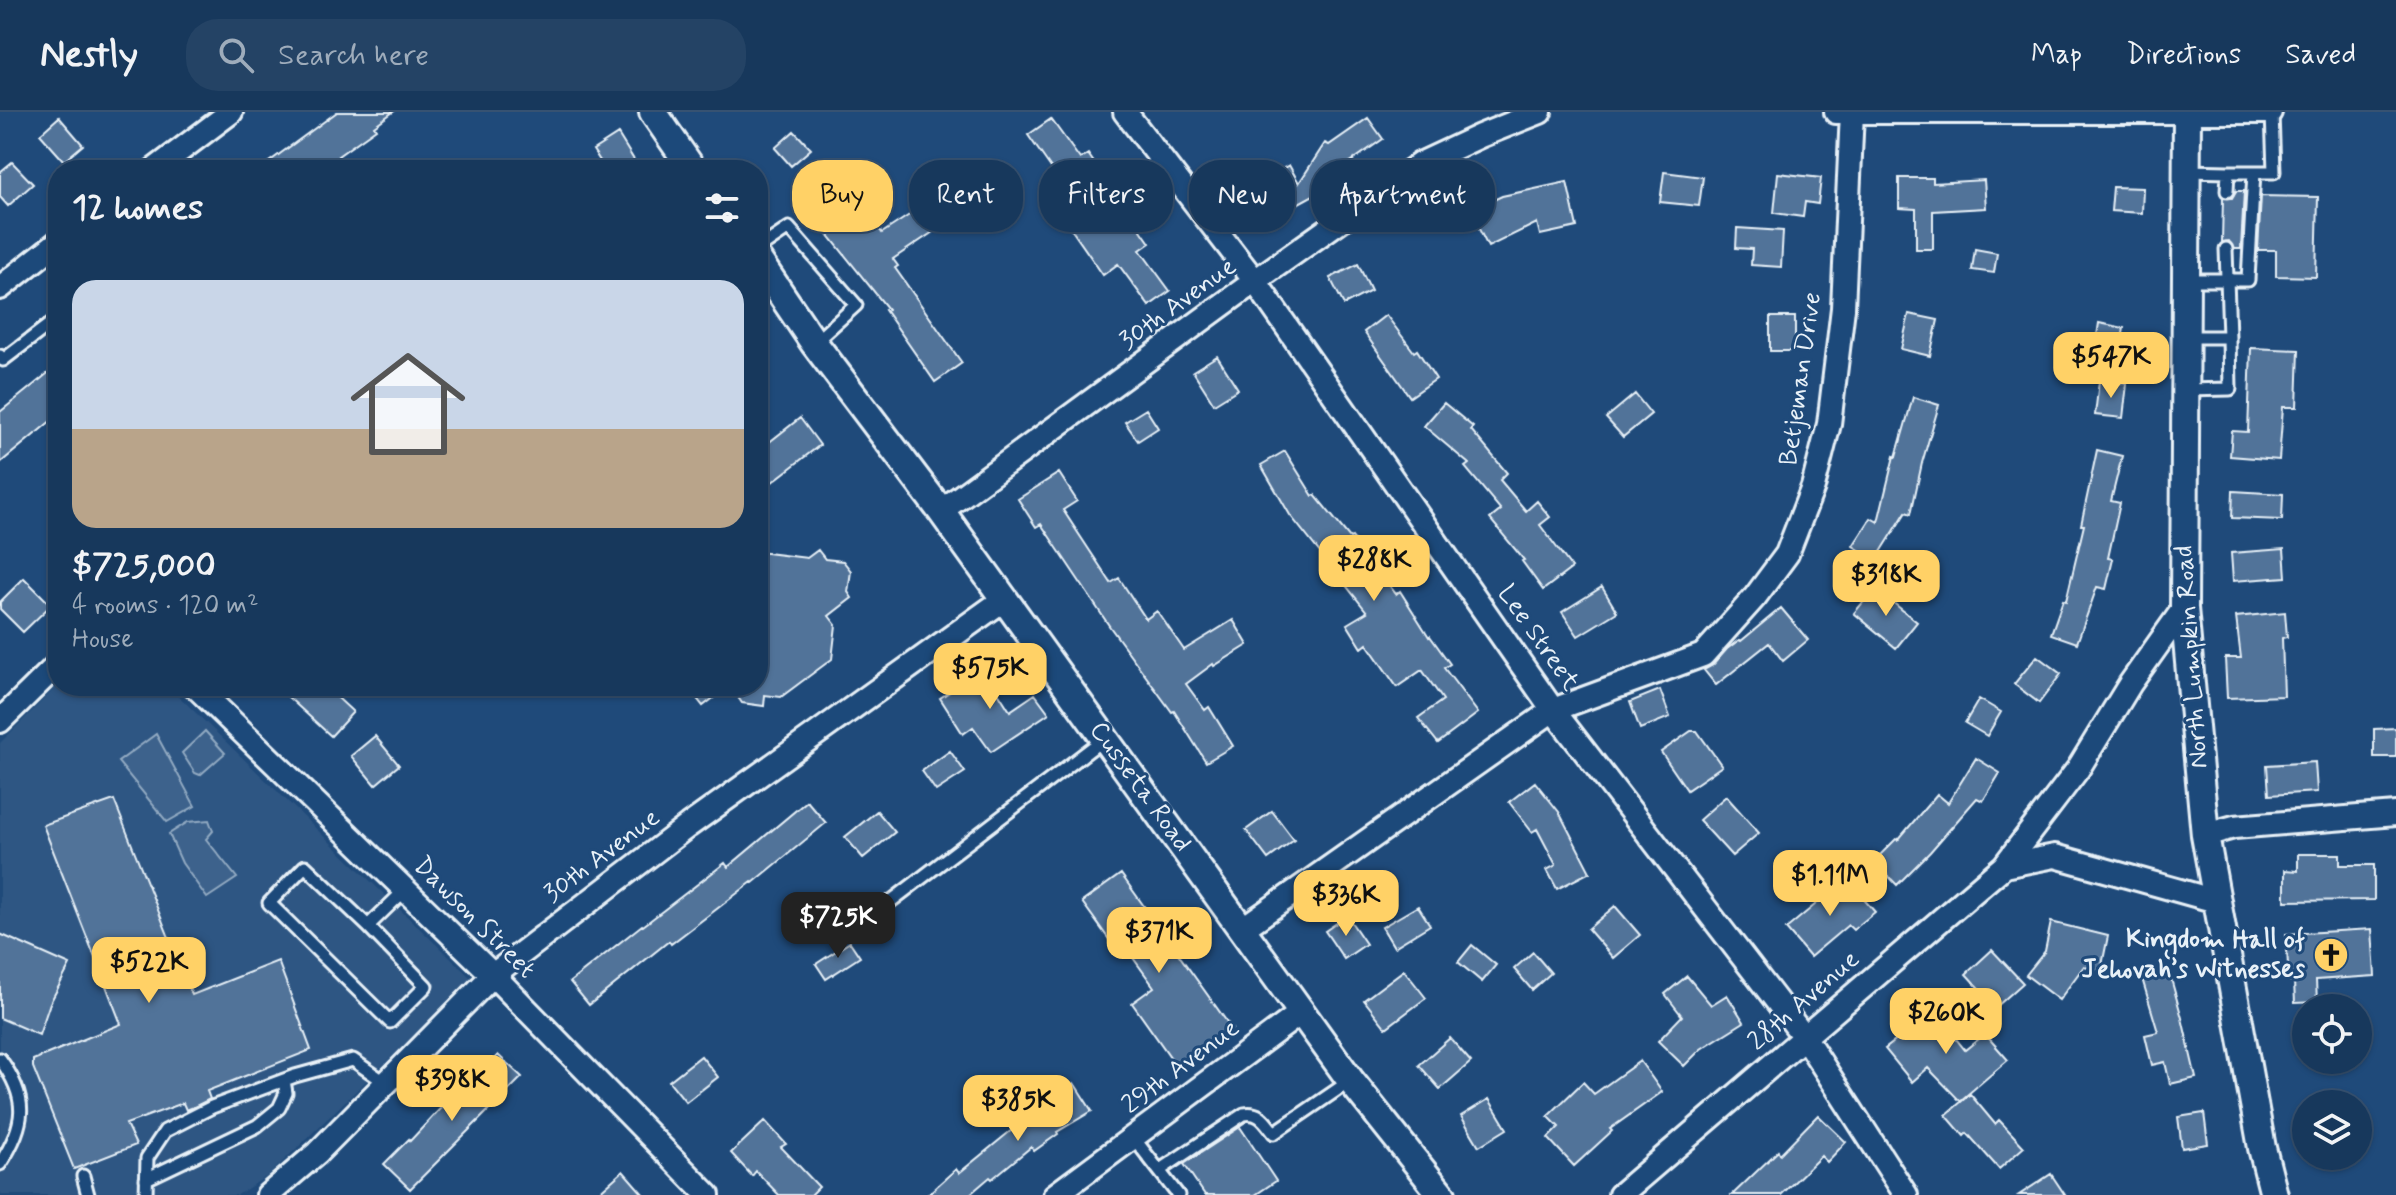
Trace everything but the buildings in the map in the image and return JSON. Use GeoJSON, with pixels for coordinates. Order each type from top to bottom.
{"type":"FeatureCollection","features":[{"type":"Feature","properties":{"kind":"street"},"geometry":{"type":"LineString","coordinates":[[167,160],[231,112]]}},
{"type":"Feature","properties":{"kind":"street"},"geometry":{"type":"LineString","coordinates":[[653,112],[686,160]]}},
{"type":"Feature","properties":{"kind":"street","name":"Lee Street"},"geometry":{"type":"LineString","coordinates":[[1125,112],[1255,281],[1553,710],[1805,1038],[1906,1195]]}},
{"type":"Feature","properties":{"kind":"street","name":"30th Avenue"},"geometry":{"type":"LineString","coordinates":[[941,511],[1420,164],[1540,112]]}},
{"type":"Feature","properties":{"kind":"street"},"geometry":{"type":"LineString","coordinates":[[1836,112],[2271,112]]}},
{"type":"Feature","properties":{"kind":"street","name":"Betjeman Drive"},"geometry":{"type":"LineString","coordinates":[[1242,929],[1553,710],[1703,655],[1755,597],[1787,554],[1813,487],[1829,424],[1843,308],[1852,112]]}},
{"type":"Feature","properties":{"kind":"street","name":"North Lumpkin Road"},"geometry":{"type":"LineString","coordinates":[[2187,113],[2184,608],[2205,835],[2262,1148],[2274,1195]]}},
{"type":"Feature","properties":{"kind":"street"},"geometry":{"type":"LineString","coordinates":[[0,288],[48,251]]}},
{"type":"Feature","properties":{"kind":"street","name":"Cusseta Road"},"geometry":{"type":"LineString","coordinates":[[768,275],[814,343],[941,511],[1351,1081],[1442,1195]]}},
{"type":"Feature","properties":{"kind":"street","name":"30th Avenue"},"geometry":{"type":"LineString","coordinates":[[268,1195],[317,1153],[493,975],[688,826],[1003,600]]}},
{"type":"Feature","properties":{"kind":"street","name":"28th Avenue"},"geometry":{"type":"LineString","coordinates":[[1620,1195],[2004,866],[2078,769],[2130,684],[2184,608]]}},
{"type":"Feature","properties":{"kind":"street"},"geometry":{"type":"LineString","coordinates":[[0,721],[48,674]]}},
{"type":"Feature","properties":{"kind":"street","name":"Dawson Street"},"geometry":{"type":"LineString","coordinates":[[205,696],[493,975],[708,1195]]}},
{"type":"Feature","properties":{"kind":"street"},"geometry":{"type":"LineString","coordinates":[[2205,835],[2234,827],[2396,814]]}},
{"type":"Feature","properties":{"kind":"street"},"geometry":{"type":"LineString","coordinates":[[2004,866],[2055,856],[2216,901]]}},
{"type":"Feature","properties":{"kind":"street","name":"29th Avenue"},"geometry":{"type":"LineString","coordinates":[[1055,1195],[1302,1012]]}},
{"type":"Feature","properties":{"kind":"lane"},"geometry":{"type":"LineString","coordinates":[[2187,171],[2274,172],[2271,112]]}},
{"type":"Feature","properties":{"kind":"lane"},"geometry":{"type":"LineString","coordinates":[[2227,191],[2228,172]]}},
{"type":"Feature","properties":{"kind":"lane"},"geometry":{"type":"LineString","coordinates":[[2186,280],[2248,280],[2254,172]]}},
{"type":"Feature","properties":{"kind":"lane"},"geometry":{"type":"LineString","coordinates":[[768,242],[789,228],[856,305],[814,343]]}},
{"type":"Feature","properties":{"kind":"lane"},"geometry":{"type":"LineString","coordinates":[[2185,390],[2230,389],[2226,249]]}},
{"type":"Feature","properties":{"kind":"lane"},"geometry":{"type":"LineString","coordinates":[[1,360],[48,325]]}},
{"type":"Feature","properties":{"kind":"lane"},"geometry":{"type":"LineString","coordinates":[[2186,337],[2229,337]]}},
{"type":"Feature","properties":{"kind":"lane"},"geometry":{"type":"LineString","coordinates":[[890,902],[1105,738]]}},
{"type":"Feature","properties":{"kind":"lane"},"geometry":{"type":"LineString","coordinates":[[305,866],[368,926],[426,986],[390,1022],[269,903],[305,866]]}},
{"type":"Feature","properties":{"kind":"lane"},"geometry":{"type":"LineString","coordinates":[[368,926],[405,890]]}},
{"type":"Feature","properties":{"kind":"lane"},"geometry":{"type":"LineString","coordinates":[[0,1059],[17,1091],[23,1115],[11,1147],[0,1164]]}},
{"type":"Feature","properties":{"kind":"lane"},"geometry":{"type":"LineString","coordinates":[[146,1195],[147,1158],[165,1131],[202,1111],[284,1080],[353,1060],[386,1083]]}},
{"type":"Feature","properties":{"kind":"lane"},"geometry":{"type":"LineString","coordinates":[[146,1179],[257,1126],[279,1108],[286,1093],[284,1080]]}},
{"type":"Feature","properties":{"kind":"lane"},"geometry":{"type":"LineString","coordinates":[[1160,1170],[1244,1114],[1252,1112],[1261,1116],[1274,1133],[1351,1081]]}},
{"type":"Feature","properties":{"kind":"lane"},"geometry":{"type":"LineString","coordinates":[[1133,1137],[1178,1195]]}},
{"type":"Feature","properties":{"kind":"lane"},"geometry":{"type":"LineString","coordinates":[[83,1176],[88,1195]]}},
{"type":"Feature","properties":{"kind":"shaded area"},"geometry":{"type":"Polygon","coordinates":[[[48,695],[178,696],[472,979],[269,1175],[237,1195],[2,1195],[0,743],[48,695]]]}},
{"type":"Feature","properties":{"kind":"shaded area"},"geometry":{"type":"Polygon","coordinates":[[[205,731],[225,753],[200,775],[195,773],[182,753],[205,731]]]}},
{"type":"Feature","properties":{"kind":"shaded area"},"geometry":{"type":"Polygon","coordinates":[[[156,734],[195,806],[167,822],[118,762],[156,734]]]}},
{"type":"Feature","properties":{"kind":"shaded area"},"geometry":{"type":"Polygon","coordinates":[[[209,820],[213,831],[206,839],[237,878],[207,898],[182,863],[169,834],[188,822],[209,820]]]}},
{"type":"Feature","properties":{"kind":"place","name":"Kingdom Hall of Jehovah’s Witnesses"},"geometry":{"type":"Point","coordinates":[2331,955]}}]}
